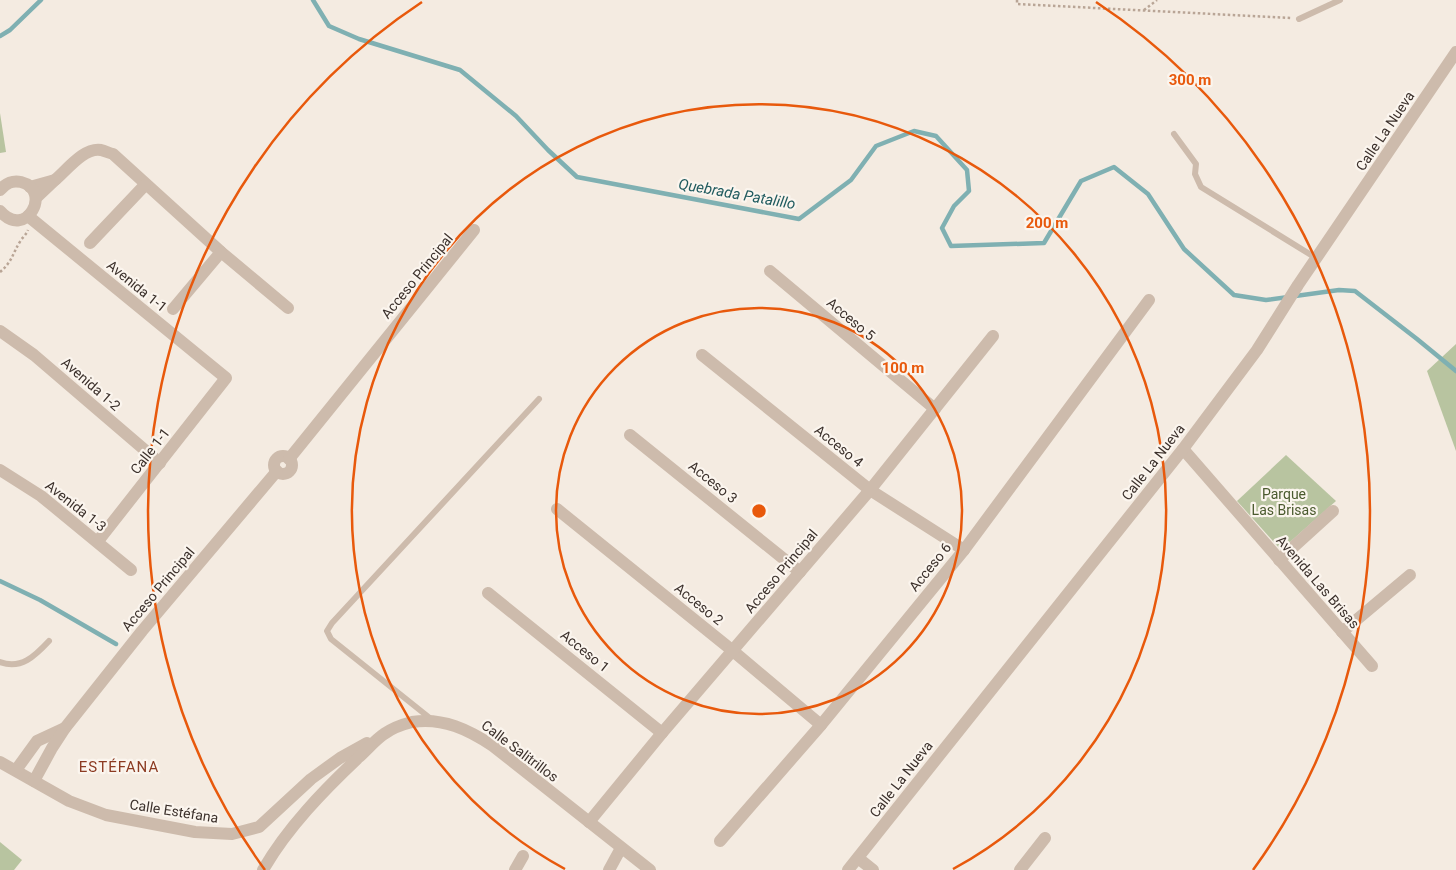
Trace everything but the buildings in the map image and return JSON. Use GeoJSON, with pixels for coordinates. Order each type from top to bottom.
{"type":"FeatureCollection","features":[{"type":"Feature","properties":{"kind":"street","name":"Calle La Nueva"},"geometry":{"type":"LineString","coordinates":[[848,870],[1183,449],[1257,350],[1316,258],[1456,52]]}},
{"type":"Feature","properties":{"kind":"street"},"geometry":{"type":"LineString","coordinates":[[23,218],[33,211],[36,198],[79,158],[90,151],[100,150],[113,154],[221,252],[288,308]]}},
{"type":"Feature","properties":{"kind":"street"},"geometry":{"type":"LineString","coordinates":[[30,187],[55,180]]}},
{"type":"Feature","properties":{"kind":"street"},"geometry":{"type":"LineString","coordinates":[[0,190],[5,184],[18,181],[30,187],[36,198]]}},
{"type":"Feature","properties":{"kind":"street"},"geometry":{"type":"LineString","coordinates":[[90,244],[145,185]]}},
{"type":"Feature","properties":{"kind":"street","name":"Avenida 1-1"},"geometry":{"type":"LineString","coordinates":[[0,212],[11,219],[23,218],[226,378]]}},
{"type":"Feature","properties":{"kind":"street","name":"Acceso Principal"},"geometry":{"type":"LineString","coordinates":[[34,781],[65,728],[142,631],[278,472],[275,467],[277,459],[282,457],[289,459],[474,230]]}},
{"type":"Feature","properties":{"kind":"street"},"geometry":{"type":"LineString","coordinates":[[173,309],[221,252]]}},
{"type":"Feature","properties":{"kind":"street","name":"Acceso 5"},"geometry":{"type":"LineString","coordinates":[[770,271],[936,409]]}},
{"type":"Feature","properties":{"kind":"street","name":"Acceso 6"},"geometry":{"type":"LineString","coordinates":[[720,841],[821,725],[964,550],[1149,300]]}},
{"type":"Feature","properties":{"kind":"street","name":"Avenida 1-2"},"geometry":{"type":"LineString","coordinates":[[0,332],[34,355],[160,463]]}},
{"type":"Feature","properties":{"kind":"street","name":"Acceso Principal"},"geometry":{"type":"LineString","coordinates":[[589,822],[662,733],[870,490],[993,336]]}},
{"type":"Feature","properties":{"kind":"street","name":"Acceso 4"},"geometry":{"type":"LineString","coordinates":[[702,355],[870,490],[964,550]]}},
{"type":"Feature","properties":{"kind":"street","name":"Calle 1-1"},"geometry":{"type":"LineString","coordinates":[[98,542],[226,378]]}},
{"type":"Feature","properties":{"kind":"street","name":"Acceso 3"},"geometry":{"type":"LineString","coordinates":[[630,435],[800,572]]}},
{"type":"Feature","properties":{"kind":"street","name":"Avenida Las Brisas"},"geometry":{"type":"LineString","coordinates":[[1183,449],[1372,666]]}},
{"type":"Feature","properties":{"kind":"street","name":"Avenida 1-3"},"geometry":{"type":"LineString","coordinates":[[0,470],[41,496],[131,570]]}},
{"type":"Feature","properties":{"kind":"street","name":"Acceso 2"},"geometry":{"type":"LineString","coordinates":[[557,509],[733,651],[821,725]]}},
{"type":"Feature","properties":{"kind":"street"},"geometry":{"type":"LineString","coordinates":[[1279,560],[1333,511]]}},
{"type":"Feature","properties":{"kind":"street"},"geometry":{"type":"LineString","coordinates":[[1342,632],[1410,575]]}},
{"type":"Feature","properties":{"kind":"street","name":"Acceso 1"},"geometry":{"type":"LineString","coordinates":[[488,593],[662,733]]}},
{"type":"Feature","properties":{"kind":"street","name":"Calle Salitrillos"},"geometry":{"type":"LineString","coordinates":[[263,870],[272,853],[327,787],[385,733],[411,722],[434,722],[456,725],[474,733],[494,746],[650,870]]}},
{"type":"Feature","properties":{"kind":"street"},"geometry":{"type":"LineString","coordinates":[[16,770],[37,741],[65,728]]}},
{"type":"Feature","properties":{"kind":"street","name":"Calle Estéfana"},"geometry":{"type":"LineString","coordinates":[[0,762],[69,801],[106,815],[195,832],[232,834],[259,827],[311,779],[340,758],[385,733]]}},
{"type":"Feature","properties":{"kind":"street"},"geometry":{"type":"LineString","coordinates":[[1020,870],[1045,838]]}},
{"type":"Feature","properties":{"kind":"street"},"geometry":{"type":"LineString","coordinates":[[609,870],[622,848]]}},
{"type":"Feature","properties":{"kind":"street"},"geometry":{"type":"LineString","coordinates":[[515,870],[523,856]]}},
{"type":"Feature","properties":{"kind":"street"},"geometry":{"type":"LineString","coordinates":[[858,858],[873,870]]}},
{"type":"Feature","properties":{"kind":"lane"},"geometry":{"type":"LineString","coordinates":[[1299,18],[1340,0]]}},
{"type":"Feature","properties":{"kind":"lane"},"geometry":{"type":"LineString","coordinates":[[1174,134],[1196,164],[1195,174],[1201,187],[1316,258]]}},
{"type":"Feature","properties":{"kind":"lane"},"geometry":{"type":"LineString","coordinates":[[434,722],[330,638],[327,631],[332,623],[539,399]]}},
{"type":"Feature","properties":{"kind":"lane"},"geometry":{"type":"LineString","coordinates":[[0,662],[12,665],[25,661],[49,641]]}},
{"type":"Feature","properties":{"kind":"path"},"geometry":{"type":"LineString","coordinates":[[1017,0],[1017,4],[1299,18]]}},
{"type":"Feature","properties":{"kind":"path"},"geometry":{"type":"LineString","coordinates":[[1143,11],[1157,0]]}},
{"type":"Feature","properties":{"kind":"path"},"geometry":{"type":"LineString","coordinates":[[0,272],[9,264],[21,239],[27,233],[29,225],[23,218]]}},
{"type":"Feature","properties":{"kind":"green space"},"geometry":{"type":"Polygon","coordinates":[[[0,113],[6,152],[0,153],[0,113]]]}},
{"type":"Feature","properties":{"kind":"green space"},"geometry":{"type":"Polygon","coordinates":[[[1456,344],[1456,451],[1427,371],[1456,344]]]}},
{"type":"Feature","properties":{"kind":"green space","name":"Parque Las Brisas"},"geometry":{"type":"Polygon","coordinates":[[[1286,455],[1336,501],[1281,550],[1237,501],[1286,455]]]}},
{"type":"Feature","properties":{"kind":"green space"},"geometry":{"type":"Polygon","coordinates":[[[0,842],[22,860],[14,870],[0,870],[0,842]]]}},
{"type":"Feature","properties":{"kind":"waterway","name":"Quebrada Patalillo"},"geometry":{"type":"LineString","coordinates":[[0,36],[10,30],[41,0]]}},
{"type":"Feature","properties":{"kind":"waterway","name":"Quebrada Patalillo"},"geometry":{"type":"LineString","coordinates":[[313,0],[329,26],[359,39],[460,70],[516,116],[577,177],[799,219],[851,180],[876,146],[914,131],[936,136],[967,170],[969,191],[954,206],[942,228],[951,246],[1044,243],[1081,181],[1114,167],[1148,194],[1184,249],[1234,295],[1266,300],[1339,290],[1355,291],[1456,371]]}},
{"type":"Feature","properties":{"kind":"waterway"},"geometry":{"type":"LineString","coordinates":[[0,581],[40,600],[116,644]]}},
{"type":"Feature","properties":{"kind":"district","name":"ESTÉFANA"},"geometry":{"type":"Point","coordinates":[119,767]}}]}
